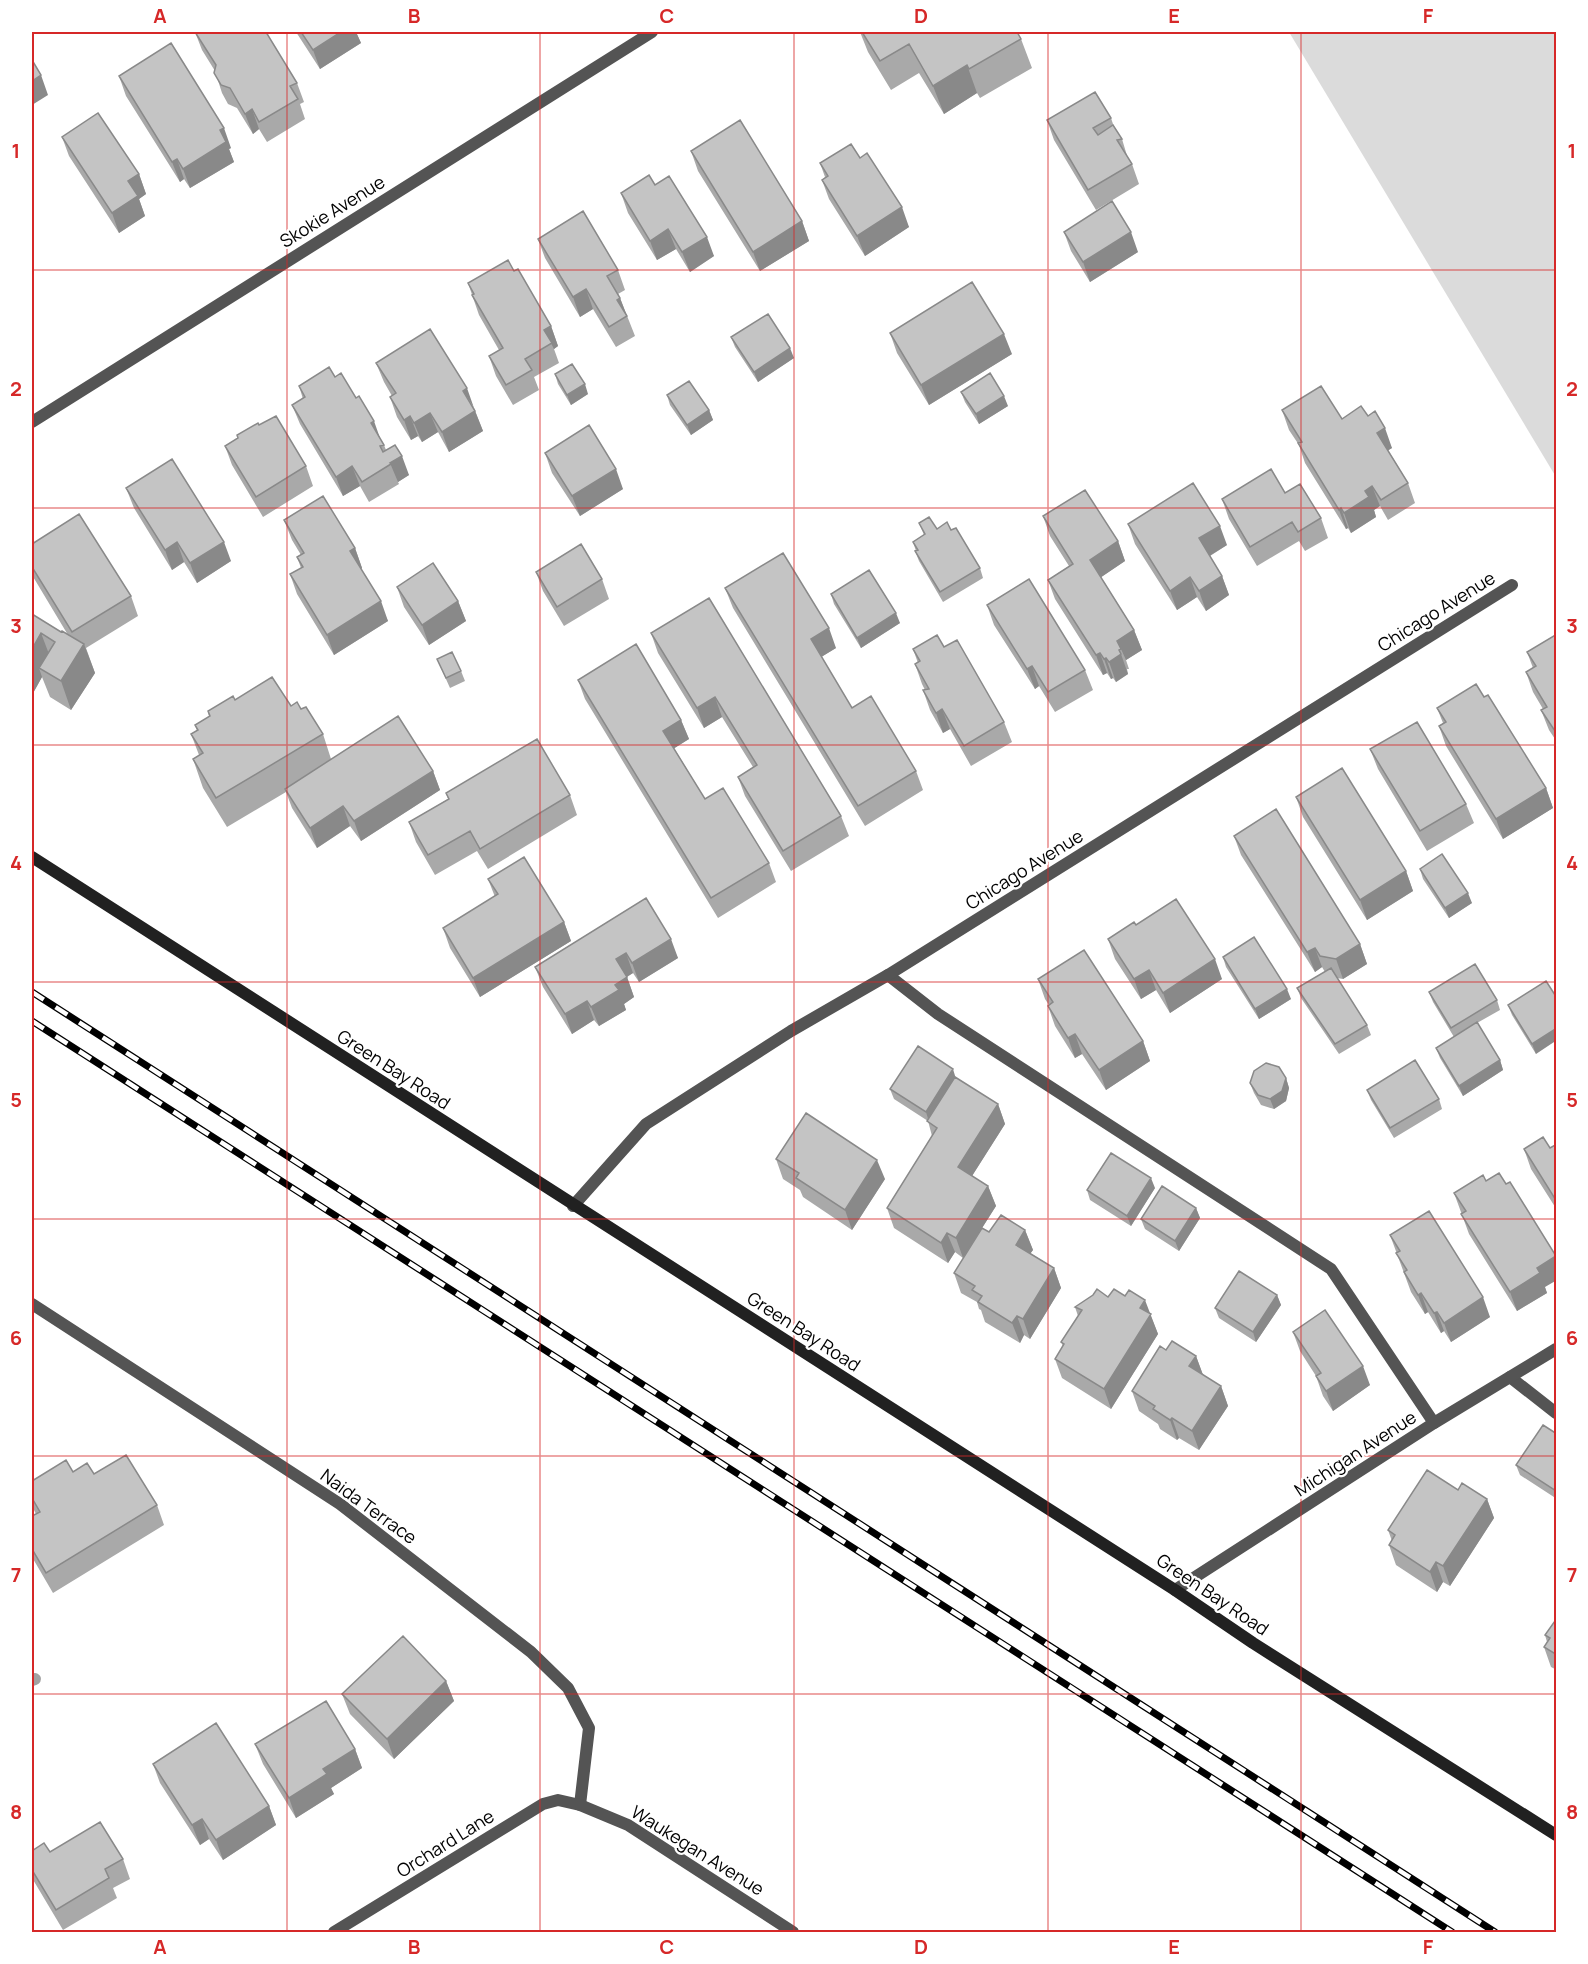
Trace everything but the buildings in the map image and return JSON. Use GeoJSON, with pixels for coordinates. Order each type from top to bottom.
{"type":"FeatureCollection","features":[{"type":"Feature","properties":{"kind":"main road","name":"Green Bay Road"},"geometry":{"type":"LineString","coordinates":[[32,857],[1174,1590],[1253,1643],[1557,1835]]}},
{"type":"Feature","properties":{"kind":"street","name":"Skokie Avenue"},"geometry":{"type":"LineString","coordinates":[[32,422],[652,32]]}},
{"type":"Feature","properties":{"kind":"street","name":"Chicago Avenue"},"geometry":{"type":"LineString","coordinates":[[573,1206],[645,1124],[791,1031],[888,975],[1512,585]]}},
{"type":"Feature","properties":{"kind":"street"},"geometry":{"type":"LineString","coordinates":[[888,975],[938,1014],[1330,1269],[1434,1423]]}},
{"type":"Feature","properties":{"kind":"street","name":"Naida Terrace"},"geometry":{"type":"LineString","coordinates":[[32,1304],[340,1504],[531,1652],[568,1688],[589,1728],[580,1804]]}},
{"type":"Feature","properties":{"kind":"street","name":"Michigan Avenue"},"geometry":{"type":"LineString","coordinates":[[1174,1590],[1434,1423],[1557,1349]]}},
{"type":"Feature","properties":{"kind":"street"},"geometry":{"type":"LineString","coordinates":[[1510,1377],[1557,1413]]}},
{"type":"Feature","properties":{"kind":"street","name":"Orchard Lane"},"geometry":{"type":"LineString","coordinates":[[334,1932],[543,1804],[558,1800],[580,1804]]}},
{"type":"Feature","properties":{"kind":"street","name":"Waukegan Avenue"},"geometry":{"type":"LineString","coordinates":[[580,1804],[631,1826],[793,1932]]}},
{"type":"Feature","properties":{"kind":"shaded area"},"geometry":{"type":"Polygon","coordinates":[[[1289,32],[1556,32],[1556,477],[1289,32]]]}},
{"type":"Feature","properties":{"kind":"railway"},"geometry":{"type":"LineString","coordinates":[[32,992],[1495,1932]]}},
{"type":"Feature","properties":{"kind":"railway"},"geometry":{"type":"LineString","coordinates":[[32,1021],[1452,1932]]}}]}
